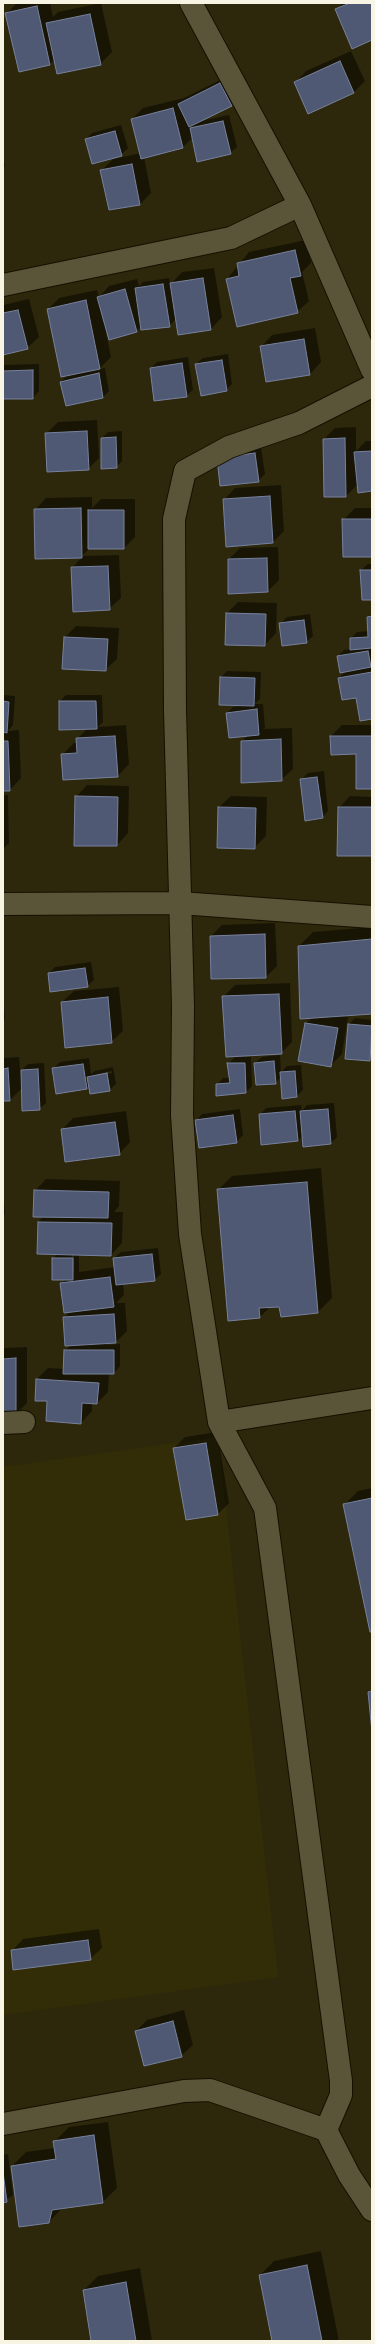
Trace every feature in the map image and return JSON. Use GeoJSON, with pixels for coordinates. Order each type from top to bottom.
{"type":"FeatureCollection","features":[{"type":"Feature","properties":{"kind":"street"},"geometry":{"type":"LineString","coordinates":[[190,3],[300,205],[372,370]]}},
{"type":"Feature","properties":{"kind":"street"},"geometry":{"type":"LineString","coordinates":[[3,285],[231,238],[300,205]]}},
{"type":"Feature","properties":{"kind":"street"},"geometry":{"type":"LineString","coordinates":[[326,2130],[341,2095],[341,2081],[265,1508],[219,1422],[190,1234],[182,1115],[183,1006],[174,519],[185,471],[229,447],[299,423],[372,386]]}},
{"type":"Feature","properties":{"kind":"street"},"geometry":{"type":"LineString","coordinates":[[3,904],[180,903],[372,917]]}},
{"type":"Feature","properties":{"kind":"street"},"geometry":{"type":"LineString","coordinates":[[219,1422],[372,1398]]}},
{"type":"Feature","properties":{"kind":"street"},"geometry":{"type":"LineString","coordinates":[[3,2124],[184,2091],[210,2090],[326,2130],[349,2176],[372,2210]]}},
{"type":"Feature","properties":{"kind":"shaded area"},"geometry":{"type":"Polygon","coordinates":[[[218,1437],[278,1977],[3,2015],[3,1467],[218,1437]]]}},
{"type":"Feature","properties":{"kind":"building"},"geometry":{"type":"Polygon","coordinates":[[[350,3],[372,3],[372,40],[352,49],[335,9],[350,3]]]}},
{"type":"Feature","properties":{"kind":"building"},"geometry":{"type":"Polygon","coordinates":[[[37,6],[50,65],[19,72],[5,13],[37,6]]]}},
{"type":"Feature","properties":{"kind":"building"},"geometry":{"type":"Polygon","coordinates":[[[90,14],[101,65],[57,74],[46,23],[90,14]]]}},
{"type":"Feature","properties":{"kind":"building"},"geometry":{"type":"Polygon","coordinates":[[[340,61],[354,93],[308,114],[294,82],[340,61]]]}},
{"type":"Feature","properties":{"kind":"building"},"geometry":{"type":"Polygon","coordinates":[[[220,83],[232,106],[189,127],[178,104],[220,83]]]}},
{"type":"Feature","properties":{"kind":"building"},"geometry":{"type":"Polygon","coordinates":[[[173,108],[183,148],[141,159],[131,119],[173,108]]]}},
{"type":"Feature","properties":{"kind":"building"},"geometry":{"type":"Polygon","coordinates":[[[223,121],[231,154],[197,162],[190,128],[223,121]]]}},
{"type":"Feature","properties":{"kind":"building"},"geometry":{"type":"Polygon","coordinates":[[[115,131],[122,156],[92,164],[85,139],[115,131]]]}},
{"type":"Feature","properties":{"kind":"building"},"geometry":{"type":"Polygon","coordinates":[[[132,164],[140,205],[109,210],[100,170],[132,164]]]}},
{"type":"Feature","properties":{"kind":"building"},"geometry":{"type":"Polygon","coordinates":[[[295,250],[301,276],[290,278],[298,313],[237,327],[226,279],[239,276],[237,263],[295,250]]]}},
{"type":"Feature","properties":{"kind":"building"},"geometry":{"type":"Polygon","coordinates":[[[203,278],[211,330],[178,335],[170,283],[203,278]]]}},
{"type":"Feature","properties":{"kind":"building"},"geometry":{"type":"Polygon","coordinates":[[[163,284],[170,327],[141,330],[135,288],[163,284]]]}},
{"type":"Feature","properties":{"kind":"building"},"geometry":{"type":"Polygon","coordinates":[[[125,289],[137,332],[109,340],[97,297],[125,289]]]}},
{"type":"Feature","properties":{"kind":"building"},"geometry":{"type":"Polygon","coordinates":[[[86,300],[100,369],[61,377],[47,309],[86,300]]]}},
{"type":"Feature","properties":{"kind":"building"},"geometry":{"type":"Polygon","coordinates":[[[18,310],[28,349],[3,355],[3,313],[18,310]]]}},
{"type":"Feature","properties":{"kind":"building"},"geometry":{"type":"Polygon","coordinates":[[[304,339],[310,375],[266,382],[260,346],[304,339]]]}},
{"type":"Feature","properties":{"kind":"building"},"geometry":{"type":"Polygon","coordinates":[[[222,360],[227,391],[201,396],[195,364],[222,360]]]}},
{"type":"Feature","properties":{"kind":"building"},"geometry":{"type":"Polygon","coordinates":[[[182,363],[187,397],[154,401],[150,368],[182,363]]]}},
{"type":"Feature","properties":{"kind":"building"},"geometry":{"type":"Polygon","coordinates":[[[33,370],[33,399],[3,399],[3,371],[33,370]]]}},
{"type":"Feature","properties":{"kind":"building"},"geometry":{"type":"Polygon","coordinates":[[[99,373],[103,398],[66,406],[60,382],[99,373]]]}},
{"type":"Feature","properties":{"kind":"building"},"geometry":{"type":"Polygon","coordinates":[[[87,431],[89,470],[47,472],[45,433],[87,431]]]}},
{"type":"Feature","properties":{"kind":"building"},"geometry":{"type":"Polygon","coordinates":[[[116,437],[117,468],[101,469],[101,438],[116,437]]]}},
{"type":"Feature","properties":{"kind":"building"},"geometry":{"type":"Polygon","coordinates":[[[345,438],[346,497],[324,497],[323,439],[345,438]]]}},
{"type":"Feature","properties":{"kind":"building"},"geometry":{"type":"Polygon","coordinates":[[[372,451],[372,491],[358,493],[354,452],[372,451]]]}},
{"type":"Feature","properties":{"kind":"building"},"geometry":{"type":"Polygon","coordinates":[[[255,453],[259,482],[220,486],[217,458],[255,453]]]}},
{"type":"Feature","properties":{"kind":"building"},"geometry":{"type":"Polygon","coordinates":[[[270,496],[273,543],[226,547],[223,499],[270,496]]]}},
{"type":"Feature","properties":{"kind":"building"},"geometry":{"type":"Polygon","coordinates":[[[81,508],[82,558],[35,559],[34,509],[81,508]]]}},
{"type":"Feature","properties":{"kind":"building"},"geometry":{"type":"Polygon","coordinates":[[[88,510],[124,510],[124,549],[88,549],[88,510]]]}},
{"type":"Feature","properties":{"kind":"building"},"geometry":{"type":"Polygon","coordinates":[[[342,519],[372,519],[372,557],[343,557],[342,519]]]}},
{"type":"Feature","properties":{"kind":"building"},"geometry":{"type":"Polygon","coordinates":[[[267,558],[268,592],[228,594],[228,559],[267,558]]]}},
{"type":"Feature","properties":{"kind":"building"},"geometry":{"type":"Polygon","coordinates":[[[108,566],[110,610],[73,612],[71,567],[108,566]]]}},
{"type":"Feature","properties":{"kind":"building"},"geometry":{"type":"Polygon","coordinates":[[[360,570],[372,570],[372,600],[362,600],[360,570]]]}},
{"type":"Feature","properties":{"kind":"building"},"geometry":{"type":"Polygon","coordinates":[[[226,613],[266,614],[265,646],[225,645],[226,613]]]}},
{"type":"Feature","properties":{"kind":"building"},"geometry":{"type":"Polygon","coordinates":[[[372,616],[372,648],[350,650],[350,638],[368,637],[367,617],[372,616]]]}},
{"type":"Feature","properties":{"kind":"building"},"geometry":{"type":"Polygon","coordinates":[[[304,620],[307,643],[282,646],[279,623],[304,620]]]}},
{"type":"Feature","properties":{"kind":"building"},"geometry":{"type":"Polygon","coordinates":[[[64,637],[108,639],[106,671],[62,669],[64,637]]]}},
{"type":"Feature","properties":{"kind":"building"},"geometry":{"type":"Polygon","coordinates":[[[368,651],[371,667],[340,673],[337,656],[368,651]]]}},
{"type":"Feature","properties":{"kind":"building"},"geometry":{"type":"Polygon","coordinates":[[[372,672],[372,719],[360,721],[356,698],[342,700],[338,678],[372,672]]]}},
{"type":"Feature","properties":{"kind":"building"},"geometry":{"type":"Polygon","coordinates":[[[220,677],[255,678],[254,706],[219,705],[220,677]]]}},
{"type":"Feature","properties":{"kind":"building"},"geometry":{"type":"Polygon","coordinates":[[[3,701],[9,702],[7,733],[3,732],[3,701]]]}},
{"type":"Feature","properties":{"kind":"building"},"geometry":{"type":"Polygon","coordinates":[[[59,701],[96,701],[97,729],[59,730],[59,701]]]}},
{"type":"Feature","properties":{"kind":"building"},"geometry":{"type":"Polygon","coordinates":[[[257,709],[259,735],[229,738],[226,713],[257,709]]]}},
{"type":"Feature","properties":{"kind":"building"},"geometry":{"type":"Polygon","coordinates":[[[115,736],[118,777],[63,780],[61,754],[77,753],[76,738],[115,736]]]}},
{"type":"Feature","properties":{"kind":"building"},"geometry":{"type":"Polygon","coordinates":[[[330,736],[372,736],[372,789],[356,789],[356,754],[331,755],[330,736]]]}},
{"type":"Feature","properties":{"kind":"building"},"geometry":{"type":"Polygon","coordinates":[[[281,739],[282,781],[241,783],[241,741],[281,739]]]}},
{"type":"Feature","properties":{"kind":"building"},"geometry":{"type":"Polygon","coordinates":[[[3,741],[8,741],[10,791],[3,791],[3,741]]]}},
{"type":"Feature","properties":{"kind":"building"},"geometry":{"type":"Polygon","coordinates":[[[317,777],[323,818],[305,821],[300,779],[317,777]]]}},
{"type":"Feature","properties":{"kind":"building"},"geometry":{"type":"Polygon","coordinates":[[[75,796],[118,797],[117,846],[74,846],[75,796]]]}},
{"type":"Feature","properties":{"kind":"building"},"geometry":{"type":"Polygon","coordinates":[[[218,807],[256,808],[255,849],[217,848],[218,807]]]}},
{"type":"Feature","properties":{"kind":"building"},"geometry":{"type":"Polygon","coordinates":[[[338,807],[372,807],[372,856],[337,856],[338,807]]]}},
{"type":"Feature","properties":{"kind":"building"},"geometry":{"type":"Polygon","coordinates":[[[265,934],[266,978],[211,979],[210,936],[265,934]]]}},
{"type":"Feature","properties":{"kind":"building"},"geometry":{"type":"Polygon","coordinates":[[[372,939],[372,1014],[300,1019],[298,946],[372,939]]]}},
{"type":"Feature","properties":{"kind":"building"},"geometry":{"type":"Polygon","coordinates":[[[85,968],[88,987],[50,992],[48,973],[85,968]]]}},
{"type":"Feature","properties":{"kind":"building"},"geometry":{"type":"Polygon","coordinates":[[[279,994],[282,1054],[226,1057],[222,996],[279,994]]]}},
{"type":"Feature","properties":{"kind":"building"},"geometry":{"type":"Polygon","coordinates":[[[108,997],[112,1043],[65,1048],[61,1002],[108,997]]]}},
{"type":"Feature","properties":{"kind":"building"},"geometry":{"type":"Polygon","coordinates":[[[305,1023],[338,1028],[331,1067],[298,1061],[305,1023]]]}},
{"type":"Feature","properties":{"kind":"building"},"geometry":{"type":"Polygon","coordinates":[[[348,1024],[372,1026],[370,1061],[345,1059],[348,1024]]]}},
{"type":"Feature","properties":{"kind":"building"},"geometry":{"type":"Polygon","coordinates":[[[274,1061],[276,1084],[256,1085],[254,1063],[274,1061]]]}},
{"type":"Feature","properties":{"kind":"building"},"geometry":{"type":"Polygon","coordinates":[[[227,1063],[245,1063],[246,1093],[216,1096],[216,1084],[230,1083],[227,1063]]]}},
{"type":"Feature","properties":{"kind":"building"},"geometry":{"type":"Polygon","coordinates":[[[83,1064],[87,1089],[56,1094],[52,1068],[83,1064]]]}},
{"type":"Feature","properties":{"kind":"building"},"geometry":{"type":"Polygon","coordinates":[[[8,1068],[10,1101],[3,1101],[3,1069],[8,1068]]]}},
{"type":"Feature","properties":{"kind":"building"},"geometry":{"type":"Polygon","coordinates":[[[38,1069],[40,1110],[22,1111],[21,1070],[38,1069]]]}},
{"type":"Feature","properties":{"kind":"building"},"geometry":{"type":"Polygon","coordinates":[[[295,1071],[297,1097],[282,1099],[280,1072],[295,1071]]]}},
{"type":"Feature","properties":{"kind":"building"},"geometry":{"type":"Polygon","coordinates":[[[107,1073],[110,1091],[90,1094],[87,1077],[107,1073]]]}},
{"type":"Feature","properties":{"kind":"building"},"geometry":{"type":"Polygon","coordinates":[[[328,1109],[331,1144],[303,1147],[300,1111],[328,1109]]]}},
{"type":"Feature","properties":{"kind":"building"},"geometry":{"type":"Polygon","coordinates":[[[295,1111],[298,1141],[261,1145],[259,1114],[295,1111]]]}},
{"type":"Feature","properties":{"kind":"building"},"geometry":{"type":"Polygon","coordinates":[[[233,1115],[237,1143],[199,1148],[195,1120],[233,1115]]]}},
{"type":"Feature","properties":{"kind":"building"},"geometry":{"type":"Polygon","coordinates":[[[115,1122],[120,1155],[65,1162],[61,1129],[115,1122]]]}},
{"type":"Feature","properties":{"kind":"building"},"geometry":{"type":"Polygon","coordinates":[[[307,1182],[318,1313],[281,1317],[279,1307],[259,1308],[260,1318],[228,1321],[217,1189],[307,1182]]]}},
{"type":"Feature","properties":{"kind":"building"},"geometry":{"type":"Polygon","coordinates":[[[34,1190],[109,1192],[108,1218],[33,1217],[34,1190]]]}},
{"type":"Feature","properties":{"kind":"building"},"geometry":{"type":"Polygon","coordinates":[[[38,1222],[112,1223],[111,1256],[37,1254],[38,1222]]]}},
{"type":"Feature","properties":{"kind":"building"},"geometry":{"type":"Polygon","coordinates":[[[152,1254],[155,1281],[116,1285],[113,1258],[152,1254]]]}},
{"type":"Feature","properties":{"kind":"building"},"geometry":{"type":"Polygon","coordinates":[[[52,1258],[73,1258],[73,1280],[52,1280],[52,1258]]]}},
{"type":"Feature","properties":{"kind":"building"},"geometry":{"type":"Polygon","coordinates":[[[110,1277],[114,1307],[64,1313],[60,1283],[110,1277]]]}},
{"type":"Feature","properties":{"kind":"building"},"geometry":{"type":"Polygon","coordinates":[[[114,1314],[116,1343],[65,1346],[63,1317],[114,1314]]]}},
{"type":"Feature","properties":{"kind":"building"},"geometry":{"type":"Polygon","coordinates":[[[64,1350],[114,1350],[114,1374],[63,1374],[64,1350]]]}},
{"type":"Feature","properties":{"kind":"building"},"geometry":{"type":"Polygon","coordinates":[[[16,1358],[16,1415],[3,1415],[3,1359],[16,1358]]]}},
{"type":"Feature","properties":{"kind":"building"},"geometry":{"type":"Polygon","coordinates":[[[36,1379],[99,1383],[97,1404],[82,1403],[81,1424],[46,1421],[47,1401],[35,1401],[36,1379]]]}},
{"type":"Feature","properties":{"kind":"building"},"geometry":{"type":"Polygon","coordinates":[[[206,1443],[218,1515],[186,1520],[173,1448],[206,1443]]]}},
{"type":"Feature","properties":{"kind":"building"},"geometry":{"type":"Polygon","coordinates":[[[372,1498],[372,1632],[370,1632],[343,1504],[372,1498]]]}},
{"type":"Feature","properties":{"kind":"building"},"geometry":{"type":"Polygon","coordinates":[[[372,1691],[372,1732],[368,1692],[372,1691]]]}},
{"type":"Feature","properties":{"kind":"building"},"geometry":{"type":"Polygon","coordinates":[[[88,1940],[91,1960],[13,1970],[11,1950],[88,1940]]]}},
{"type":"Feature","properties":{"kind":"building"},"geometry":{"type":"Polygon","coordinates":[[[173,2021],[182,2057],[144,2066],[135,2031],[173,2021]]]}},
{"type":"Feature","properties":{"kind":"building"},"geometry":{"type":"Polygon","coordinates":[[[94,2135],[103,2203],[52,2210],[49,2223],[19,2227],[11,2166],[56,2159],[53,2141],[94,2135]]]}},
{"type":"Feature","properties":{"kind":"building"},"geometry":{"type":"Polygon","coordinates":[[[3,2172],[7,2202],[3,2203],[3,2172]]]}},
{"type":"Feature","properties":{"kind":"building"},"geometry":{"type":"Polygon","coordinates":[[[307,2265],[322,2341],[272,2341],[259,2275],[307,2265]]]}},
{"type":"Feature","properties":{"kind":"building"},"geometry":{"type":"Polygon","coordinates":[[[126,2282],[136,2341],[91,2341],[83,2290],[126,2282]]]}}]}
